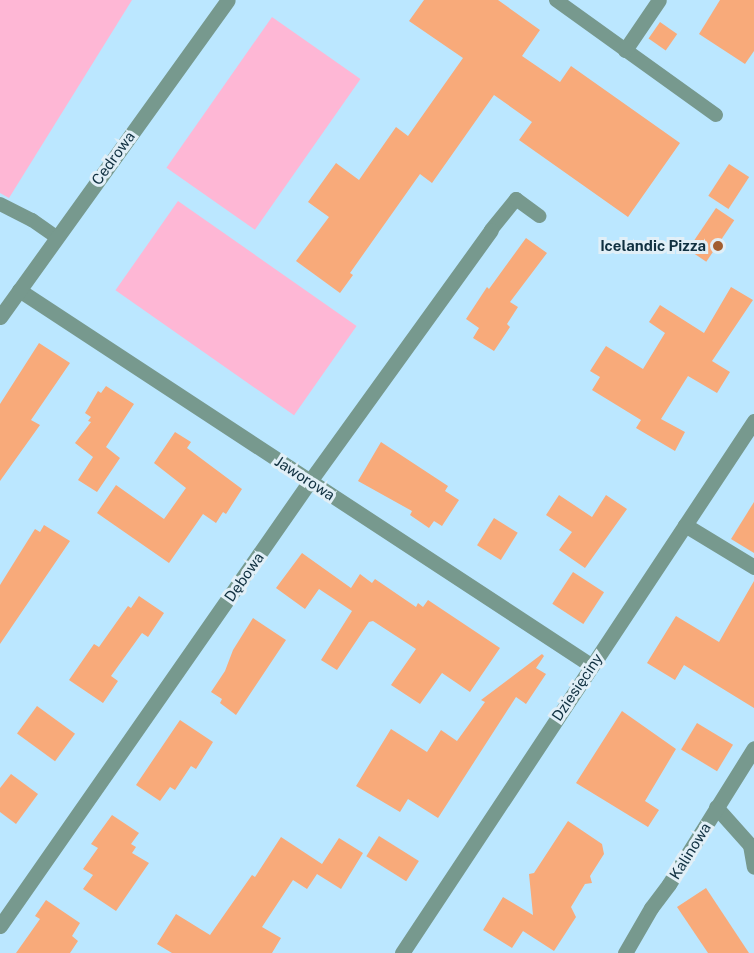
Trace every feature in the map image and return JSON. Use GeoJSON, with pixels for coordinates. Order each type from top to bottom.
{"type":"FeatureCollection","features":[{"type":"Feature","properties":{"kind":"street","name":"Cedrowa"},"geometry":{"type":"LineString","coordinates":[[0,317],[228,0]]}},
{"type":"Feature","properties":{"kind":"street"},"geometry":{"type":"LineString","coordinates":[[624,50],[659,0]]}},
{"type":"Feature","properties":{"kind":"street","name":"Dębowa"},"geometry":{"type":"LineString","coordinates":[[0,926],[310,481],[491,230]]}},
{"type":"Feature","properties":{"kind":"street","name":"Jaworowa"},"geometry":{"type":"LineString","coordinates":[[19,290],[592,666]]}},
{"type":"Feature","properties":{"kind":"street","name":"Dziesięciny"},"geometry":{"type":"LineString","coordinates":[[402,953],[754,421]]}},
{"type":"Feature","properties":{"kind":"street"},"geometry":{"type":"LineString","coordinates":[[685,525],[754,567]]}},
{"type":"Feature","properties":{"kind":"street","name":"Kalinowa"},"geometry":{"type":"LineString","coordinates":[[625,953],[651,908],[754,748]]}},
{"type":"Feature","properties":{"kind":"street"},"geometry":{"type":"LineString","coordinates":[[716,807],[750,845],[754,867]]}},
{"type":"Feature","properties":{"kind":"lane"},"geometry":{"type":"LineString","coordinates":[[556,0],[716,115]]}},
{"type":"Feature","properties":{"kind":"lane"},"geometry":{"type":"LineString","coordinates":[[491,230],[516,200],[539,216]]}},
{"type":"Feature","properties":{"kind":"lane"},"geometry":{"type":"LineString","coordinates":[[0,204],[32,220],[56,237]]}},
{"type":"Feature","properties":{"kind":"shaded area"},"geometry":{"type":"Polygon","coordinates":[[[0,0],[132,0],[9,198],[0,193],[0,0]]]}},
{"type":"Feature","properties":{"kind":"shaded area"},"geometry":{"type":"Polygon","coordinates":[[[272,17],[360,79],[255,230],[166,168],[272,17]]]}},
{"type":"Feature","properties":{"kind":"shaded area"},"geometry":{"type":"Polygon","coordinates":[[[178,201],[357,326],[294,415],[115,290],[178,201]]]}},
{"type":"Feature","properties":{"kind":"building"},"geometry":{"type":"Polygon","coordinates":[[[424,0],[498,0],[540,30],[522,56],[560,82],[571,66],[680,143],[628,217],[519,140],[532,122],[494,95],[432,183],[420,174],[350,273],[353,275],[340,293],[296,261],[329,217],[308,202],[336,163],[359,180],[396,127],[408,136],[463,58],[409,21],[424,0]]]}},
{"type":"Feature","properties":{"kind":"building"},"geometry":{"type":"Polygon","coordinates":[[[720,0],[754,0],[754,51],[745,64],[699,34],[720,0]]]}},
{"type":"Feature","properties":{"kind":"building"},"geometry":{"type":"Polygon","coordinates":[[[660,22],[677,34],[666,50],[649,38],[660,22]]]}},
{"type":"Feature","properties":{"kind":"building"},"geometry":{"type":"Polygon","coordinates":[[[729,164],[749,177],[728,209],[708,196],[729,164]]]}},
{"type":"Feature","properties":{"kind":"building"},"geometry":{"type":"Polygon","coordinates":[[[716,208],[734,220],[706,262],[688,249],[716,208]]]}},
{"type":"Feature","properties":{"kind":"building"},"geometry":{"type":"Polygon","coordinates":[[[526,238],[547,253],[510,302],[518,307],[507,324],[510,327],[494,351],[473,338],[479,328],[466,319],[487,287],[489,289],[526,238]]]}},
{"type":"Feature","properties":{"kind":"building"},"geometry":{"type":"Polygon","coordinates":[[[731,287],[753,300],[712,361],[730,372],[717,393],[688,376],[661,419],[685,432],[675,451],[636,428],[641,420],[592,390],[600,377],[590,371],[606,346],[643,369],[665,333],[649,322],[660,305],[704,333],[731,287]]]}},
{"type":"Feature","properties":{"kind":"building"},"geometry":{"type":"Polygon","coordinates":[[[39,343],[70,363],[31,420],[40,425],[0,481],[0,404],[39,343]]]}},
{"type":"Feature","properties":{"kind":"building"},"geometry":{"type":"Polygon","coordinates":[[[106,386],[134,404],[106,447],[120,458],[97,492],[78,480],[93,457],[75,443],[91,422],[88,421],[91,417],[85,413],[98,391],[101,393],[106,386]]]}},
{"type":"Feature","properties":{"kind":"building"},"geometry":{"type":"Polygon","coordinates":[[[175,432],[191,442],[187,448],[242,489],[226,514],[223,512],[216,523],[203,514],[169,563],[97,513],[116,485],[164,519],[186,488],[154,463],[175,432]]]}},
{"type":"Feature","properties":{"kind":"building"},"geometry":{"type":"Polygon","coordinates":[[[381,442],[448,486],[445,491],[459,500],[442,526],[434,521],[429,528],[410,515],[412,511],[358,481],[381,442]]]}},
{"type":"Feature","properties":{"kind":"building"},"geometry":{"type":"Polygon","coordinates":[[[559,495],[592,517],[606,495],[627,509],[585,568],[559,550],[572,532],[546,515],[559,495]]]}},
{"type":"Feature","properties":{"kind":"building"},"geometry":{"type":"Polygon","coordinates":[[[754,502],[754,553],[731,539],[754,502]]]}},
{"type":"Feature","properties":{"kind":"building"},"geometry":{"type":"Polygon","coordinates":[[[494,518],[518,533],[501,560],[477,545],[494,518]]]}},
{"type":"Feature","properties":{"kind":"building"},"geometry":{"type":"Polygon","coordinates":[[[44,525],[70,541],[0,644],[0,585],[35,529],[40,532],[44,525]]]}},
{"type":"Feature","properties":{"kind":"building"},"geometry":{"type":"Polygon","coordinates":[[[302,553],[351,588],[360,574],[372,583],[375,579],[416,607],[418,603],[423,607],[428,600],[500,648],[470,692],[442,673],[420,704],[391,685],[416,649],[373,621],[369,622],[337,670],[321,660],[352,611],[319,589],[305,609],[276,588],[302,553]]]}},
{"type":"Feature","properties":{"kind":"building"},"geometry":{"type":"Polygon","coordinates":[[[573,572],[604,592],[583,624],[552,604],[573,572]]]}},
{"type":"Feature","properties":{"kind":"building"},"geometry":{"type":"Polygon","coordinates":[[[754,581],[754,708],[684,665],[675,680],[647,663],[676,616],[719,642],[754,581]]]}},
{"type":"Feature","properties":{"kind":"building"},"geometry":{"type":"Polygon","coordinates":[[[139,596],[164,613],[148,637],[142,633],[111,676],[118,681],[103,703],[69,680],[94,644],[99,647],[128,606],[131,608],[139,596]]]}},
{"type":"Feature","properties":{"kind":"building"},"geometry":{"type":"Polygon","coordinates":[[[253,618],[286,640],[236,715],[220,703],[222,699],[211,692],[225,671],[233,650],[253,618]]]}},
{"type":"Feature","properties":{"kind":"building"},"geometry":{"type":"Polygon","coordinates":[[[542,654],[544,656],[536,668],[546,674],[526,704],[516,697],[438,818],[408,799],[400,812],[356,786],[391,729],[427,752],[441,730],[457,741],[485,702],[481,700],[542,654]]]}},
{"type":"Feature","properties":{"kind":"building"},"geometry":{"type":"Polygon","coordinates":[[[37,706],[75,734],[55,761],[17,734],[37,706]]]}},
{"type":"Feature","properties":{"kind":"building"},"geometry":{"type":"Polygon","coordinates":[[[622,711],[676,749],[645,801],[659,810],[648,827],[576,783],[622,711]]]}},
{"type":"Feature","properties":{"kind":"building"},"geometry":{"type":"Polygon","coordinates":[[[180,720],[213,742],[196,769],[191,766],[175,790],[170,787],[160,801],[136,785],[180,720]]]}},
{"type":"Feature","properties":{"kind":"building"},"geometry":{"type":"Polygon","coordinates":[[[697,723],[733,745],[717,771],[681,750],[697,723]]]}},
{"type":"Feature","properties":{"kind":"building"},"geometry":{"type":"Polygon","coordinates":[[[11,774],[38,794],[16,824],[0,812],[0,788],[11,774]]]}},
{"type":"Feature","properties":{"kind":"building"},"geometry":{"type":"Polygon","coordinates":[[[112,815],[139,833],[131,844],[136,847],[132,853],[149,863],[116,911],[83,889],[93,875],[83,869],[98,848],[91,844],[112,815]]]}},
{"type":"Feature","properties":{"kind":"building"},"geometry":{"type":"Polygon","coordinates":[[[568,821],[602,844],[604,854],[590,876],[592,883],[585,884],[571,907],[576,917],[554,951],[523,931],[512,948],[483,930],[503,897],[533,915],[529,874],[534,873],[568,821]]]}},
{"type":"Feature","properties":{"kind":"building"},"geometry":{"type":"Polygon","coordinates":[[[379,836],[419,861],[406,881],[366,856],[379,836]]]}},
{"type":"Feature","properties":{"kind":"building"},"geometry":{"type":"Polygon","coordinates":[[[281,837],[322,864],[339,838],[363,853],[341,889],[317,874],[307,889],[293,880],[262,927],[281,938],[272,953],[172,953],[157,944],[176,914],[210,935],[252,875],[255,877],[281,837]]]}},
{"type":"Feature","properties":{"kind":"building"},"geometry":{"type":"Polygon","coordinates":[[[706,888],[749,953],[708,953],[677,907],[706,888]]]}},
{"type":"Feature","properties":{"kind":"building"},"geometry":{"type":"Polygon","coordinates":[[[46,900],[80,923],[72,936],[78,941],[70,953],[16,953],[40,919],[35,916],[46,900]]]}},
{"type":"Feature","properties":{"kind":"place","name":"Icelandic Pizza"},"geometry":{"type":"Point","coordinates":[718,246]}}]}
